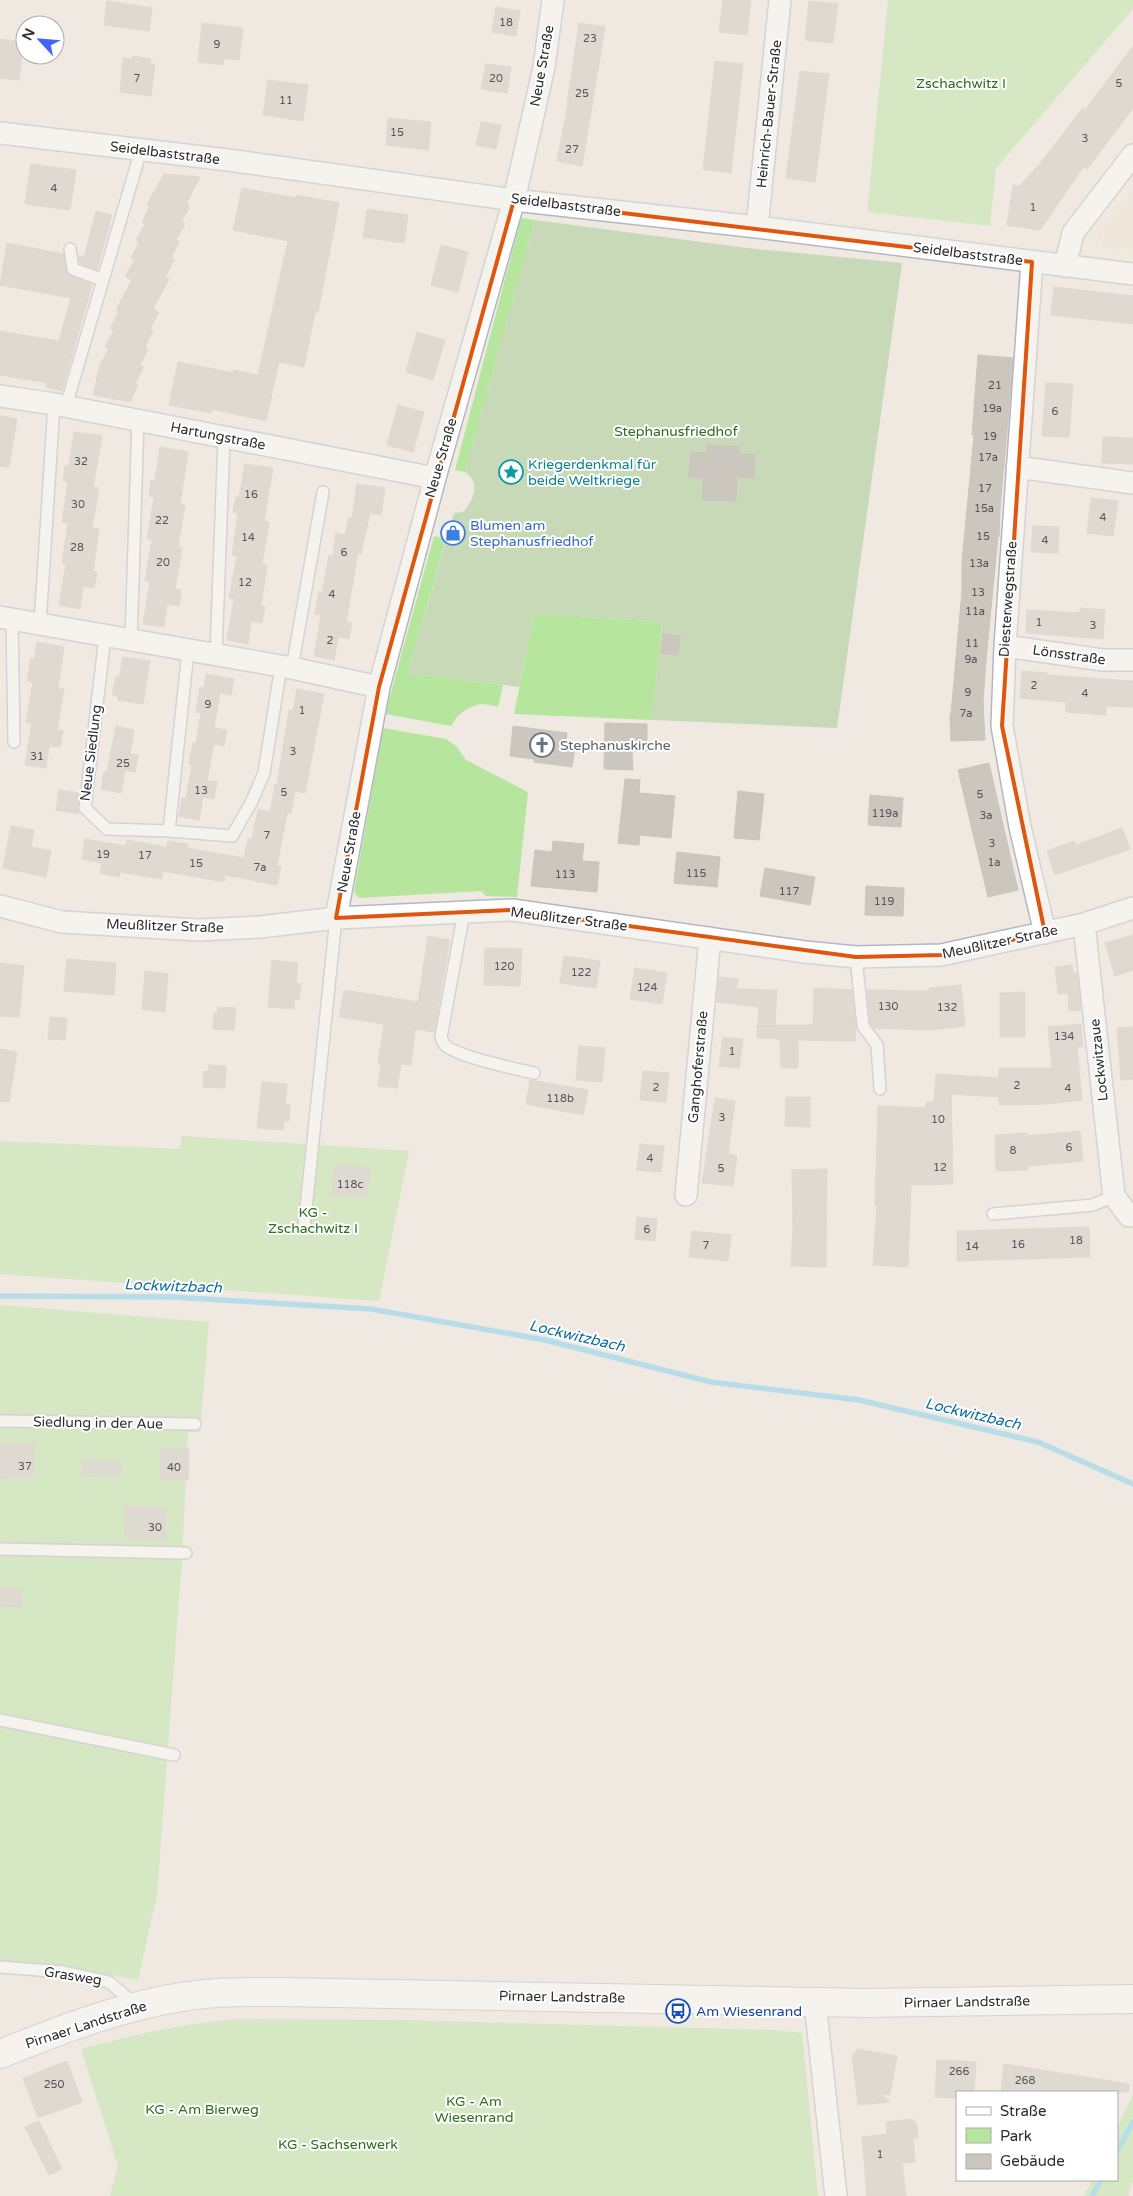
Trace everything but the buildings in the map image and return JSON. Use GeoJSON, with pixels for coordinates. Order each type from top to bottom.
{"type":"FeatureCollection","features":[{"type":"Feature","properties":{"kind":"street","name":"Neue Straße"},"geometry":{"type":"LineString","coordinates":[[336,918],[379,686],[435,478],[514,200],[544,67],[552,0]]}},
{"type":"Feature","properties":{"kind":"street","name":"Heinrich-Bauer-Straße"},"geometry":{"type":"LineString","coordinates":[[757,227],[780,0]]}},
{"type":"Feature","properties":{"kind":"street","name":"Seidelbaststraße"},"geometry":{"type":"LineString","coordinates":[[0,134],[228,160],[514,200],[757,227],[1133,274]]}},
{"type":"Feature","properties":{"kind":"street"},"geometry":{"type":"LineString","coordinates":[[1065,266],[1073,233],[1133,155]]}},
{"type":"Feature","properties":{"kind":"street","name":"Diesterwegstraße"},"geometry":{"type":"LineString","coordinates":[[1032,262],[1004,646],[1002,726],[1020,827],[1045,933]]}},
{"type":"Feature","properties":{"kind":"street","name":"Hartungstraße"},"geometry":{"type":"LineString","coordinates":[[0,396],[60,405],[435,478]]}},
{"type":"Feature","properties":{"kind":"street"},"geometry":{"type":"LineString","coordinates":[[1017,467],[1133,483]]}},
{"type":"Feature","properties":{"kind":"street"},"geometry":{"type":"LineString","coordinates":[[6,618],[286,667],[379,686]]}},
{"type":"Feature","properties":{"kind":"street","name":"Lönsstraße"},"geometry":{"type":"LineString","coordinates":[[1004,646],[1103,660],[1133,660]]}},
{"type":"Feature","properties":{"kind":"street","name":"Meußlitzer Straße"},"geometry":{"type":"LineString","coordinates":[[0,906],[62,922],[198,930],[260,927],[336,918],[519,911],[856,958],[941,955],[1084,924],[1133,908]]}},
{"type":"Feature","properties":{"kind":"street","name":"Lockwitzaue"},"geometry":{"type":"LineString","coordinates":[[1084,924],[1114,1196]]}},
{"type":"Feature","properties":{"kind":"street","name":"Ganghoferstraße"},"geometry":{"type":"LineString","coordinates":[[686,1195],[710,938]]}},
{"type":"Feature","properties":{"kind":"street"},"geometry":{"type":"LineString","coordinates":[[1114,1196],[1129,1216],[1133,1215]]}},
{"type":"Feature","properties":{"kind":"street","name":"Pirnaer Landstraße"},"geometry":{"type":"LineString","coordinates":[[0,2054],[52,2034],[138,2006],[205,1994],[281,1992],[814,2002],[1133,1999]]}},
{"type":"Feature","properties":{"kind":"street"},"geometry":{"type":"LineString","coordinates":[[814,2002],[836,2196]]}},
{"type":"Feature","properties":{"kind":"lane"},"geometry":{"type":"LineString","coordinates":[[40,625],[60,405],[103,280],[141,150]]}},
{"type":"Feature","properties":{"kind":"lane"},"geometry":{"type":"LineString","coordinates":[[70,249],[73,270],[103,280]]}},
{"type":"Feature","properties":{"kind":"lane"},"geometry":{"type":"LineString","coordinates":[[131,641],[138,420]]}},
{"type":"Feature","properties":{"kind":"lane"},"geometry":{"type":"LineString","coordinates":[[216,655],[224,437]]}},
{"type":"Feature","properties":{"kind":"lane","name":"Neue Siedlung"},"geometry":{"type":"LineString","coordinates":[[105,636],[85,808],[107,829],[232,836],[251,803],[264,773],[323,492]]}},
{"type":"Feature","properties":{"kind":"lane"},"geometry":{"type":"LineString","coordinates":[[6,618],[14,742]]}},
{"type":"Feature","properties":{"kind":"lane"},"geometry":{"type":"LineString","coordinates":[[169,831],[188,651]]}},
{"type":"Feature","properties":{"kind":"lane"},"geometry":{"type":"LineString","coordinates":[[464,912],[441,1037],[444,1044],[480,1059],[534,1073]]}},
{"type":"Feature","properties":{"kind":"lane"},"geometry":{"type":"LineString","coordinates":[[304,1228],[336,918]]}},
{"type":"Feature","properties":{"kind":"lane"},"geometry":{"type":"LineString","coordinates":[[856,958],[863,1026],[878,1044],[880,1088]]}},
{"type":"Feature","properties":{"kind":"lane"},"geometry":{"type":"LineString","coordinates":[[993,1214],[1093,1204],[1114,1196]]}},
{"type":"Feature","properties":{"kind":"lane","name":"Siedlung in der Aue"},"geometry":{"type":"LineString","coordinates":[[0,1421],[195,1424]]}},
{"type":"Feature","properties":{"kind":"lane"},"geometry":{"type":"LineString","coordinates":[[0,1549],[186,1553]]}},
{"type":"Feature","properties":{"kind":"lane"},"geometry":{"type":"LineString","coordinates":[[0,1720],[174,1754]]}},
{"type":"Feature","properties":{"kind":"lane","name":"Grasweg"},"geometry":{"type":"LineString","coordinates":[[0,1967],[64,1972],[109,1982],[138,2006]]}},
{"type":"Feature","properties":{"kind":"highlighted area"},"geometry":{"type":"Polygon","coordinates":[[[514,200],[1032,262],[1002,726],[1045,933],[941,955],[856,957],[512,910],[336,918],[379,687],[514,200]]]}},
{"type":"Feature","properties":{"kind":"shaded area"},"geometry":{"type":"Polygon","coordinates":[[[1133,189],[1133,251],[1102,248],[1098,234],[1133,189]]]}},
{"type":"Feature","properties":{"kind":"green space","name":"Zschachwitz I"},"geometry":{"type":"Polygon","coordinates":[[[888,0],[1133,0],[1133,9],[996,168],[990,226],[867,212],[888,0]]]}},
{"type":"Feature","properties":{"kind":"green space"},"geometry":{"type":"Polygon","coordinates":[[[521,218],[535,220],[465,472],[455,470],[521,218]]]}},
{"type":"Feature","properties":{"kind":"green space","name":"Stephanusfriedhof"},"geometry":{"type":"Polygon","coordinates":[[[535,220],[747,248],[902,263],[837,728],[652,720],[662,622],[534,613],[519,687],[408,673],[454,513],[463,512],[473,497],[473,481],[465,472],[535,220]]]}},
{"type":"Feature","properties":{"kind":"green space"},"geometry":{"type":"Polygon","coordinates":[[[434,536],[446,539],[408,673],[503,685],[498,707],[481,704],[472,707],[463,712],[451,726],[385,714],[434,536]]]}},
{"type":"Feature","properties":{"kind":"green space"},"geometry":{"type":"Polygon","coordinates":[[[534,613],[662,622],[652,720],[514,714],[534,613]]]}},
{"type":"Feature","properties":{"kind":"green space"},"geometry":{"type":"Polygon","coordinates":[[[383,728],[446,739],[456,746],[466,760],[528,792],[517,897],[486,896],[481,891],[359,898],[354,892],[383,728]]]}},
{"type":"Feature","properties":{"kind":"green space","name":"KG - Zschachwitz I"},"geometry":{"type":"Polygon","coordinates":[[[182,1136],[409,1151],[379,1301],[0,1274],[0,1141],[179,1149],[182,1136]]]}},
{"type":"Feature","properties":{"kind":"green space"},"geometry":{"type":"Polygon","coordinates":[[[0,1305],[209,1322],[200,1432],[188,1432],[182,1559],[157,1895],[138,1980],[54,1965],[0,1961],[0,1305]]]}},
{"type":"Feature","properties":{"kind":"green space"},"geometry":{"type":"Polygon","coordinates":[[[234,2019],[399,2020],[773,2030],[802,2033],[818,2196],[110,2196],[118,2166],[81,2049],[157,2031],[234,2019]]]}},
{"type":"Feature","properties":{"kind":"green space"},"geometry":{"type":"Polygon","coordinates":[[[1133,2094],[1133,2181],[1128,2196],[1084,2196],[1092,2181],[1118,2181],[1118,2126],[1133,2094]]]}},
{"type":"Feature","properties":{"kind":"waterway","name":"Lockwitzbach"},"geometry":{"type":"LineString","coordinates":[[0,1296],[171,1297],[371,1309],[545,1340],[711,1382],[859,1400],[1038,1442],[1133,1484]]}},
{"type":"Feature","properties":{"kind":"waterway","name":"Lockwitzbach"},"geometry":{"type":"LineString","coordinates":[[1118,2149],[1133,2122]]}},
{"type":"Feature","properties":{"kind":"waterway","name":"Lockwitzbach"},"geometry":{"type":"LineString","coordinates":[[1092,2196],[1100,2181]]}},
{"type":"Feature","properties":{"kind":"place","name":"Kriegerdenkmal für beide Weltkriege"},"geometry":{"type":"Point","coordinates":[511,472]}},
{"type":"Feature","properties":{"kind":"place","name":"Blumen am Stephanusfriedhof"},"geometry":{"type":"Point","coordinates":[453,533]}},
{"type":"Feature","properties":{"kind":"place","name":"Stephanuskirche"},"geometry":{"type":"Point","coordinates":[542,745]}},
{"type":"Feature","properties":{"kind":"place","name":"Am Wiesenrand"},"geometry":{"type":"Point","coordinates":[678,2011]}},
{"type":"Feature","properties":{"kind":"park label","name":"KG - Am Bierweg"},"geometry":{"type":"Point","coordinates":[202,2109]}},
{"type":"Feature","properties":{"kind":"park label","name":"KG - Am Wiesenrand"},"geometry":{"type":"Point","coordinates":[474,2110]}},
{"type":"Feature","properties":{"kind":"park label","name":"KG - Sachsenwerk"},"geometry":{"type":"Point","coordinates":[338,2144]}}]}
